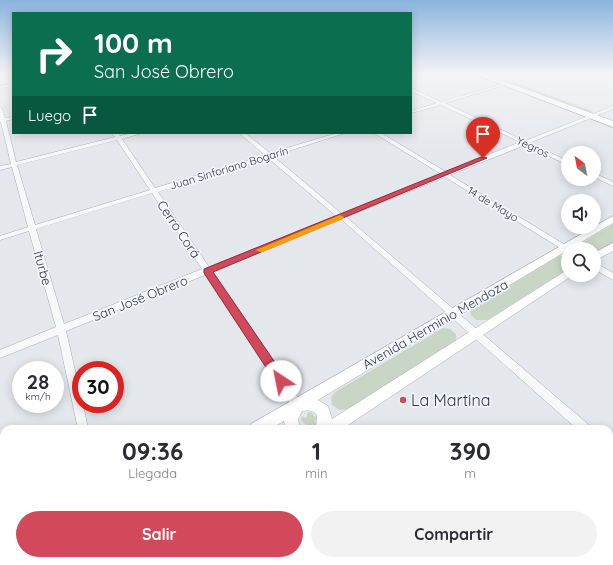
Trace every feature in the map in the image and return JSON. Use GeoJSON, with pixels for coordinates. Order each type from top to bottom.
{"type":"FeatureCollection","features":[{"type":"Feature","properties":{"kind":"highway"},"geometry":{"type":"LineString","coordinates":[[548,100],[613,124]]}},
{"type":"Feature","properties":{"kind":"highway"},"geometry":{"type":"LineString","coordinates":[[568,100],[613,117]]}},
{"type":"Feature","properties":{"kind":"street","name":"Yegros"},"geometry":{"type":"LineString","coordinates":[[436,100],[561,160]]}},
{"type":"Feature","properties":{"kind":"street"},"geometry":{"type":"LineString","coordinates":[[412,112],[450,100]]}},
{"type":"Feature","properties":{"kind":"street","name":"San José Obrero"},"geometry":{"type":"LineString","coordinates":[[0,354],[613,107]]}},
{"type":"Feature","properties":{"kind":"street","name":"Iturbe"},"geometry":{"type":"LineString","coordinates":[[0,108],[14,165],[61,329],[82,425]]}},
{"type":"Feature","properties":{"kind":"street"},"geometry":{"type":"LineString","coordinates":[[2,121],[12,118]]}},
{"type":"Feature","properties":{"kind":"street"},"geometry":{"type":"LineString","coordinates":[[0,168],[117,135],[128,134]]}},
{"type":"Feature","properties":{"kind":"street"},"geometry":{"type":"LineString","coordinates":[[243,134],[342,217],[580,425]]}},
{"type":"Feature","properties":{"kind":"street","name":"Juan Sinforiano Bogarín"},"geometry":{"type":"LineString","coordinates":[[0,238],[154,192],[339,134]]}},
{"type":"Feature","properties":{"kind":"street","name":"14 de Mayo"},"geometry":{"type":"LineString","coordinates":[[379,134],[561,244]]}},
{"type":"Feature","properties":{"kind":"street","name":"Cerro Corá"},"geometry":{"type":"LineString","coordinates":[[117,135],[297,405]]}},
{"type":"Feature","properties":{"kind":"street"},"geometry":{"type":"LineString","coordinates":[[601,178],[613,184]]}},
{"type":"Feature","properties":{"kind":"street","name":"Avenida Herminio Mendoza"},"geometry":{"type":"LineString","coordinates":[[577,242],[613,219]]}},
{"type":"Feature","properties":{"kind":"street"},"geometry":{"type":"LineString","coordinates":[[601,254],[613,246]]}},
{"type":"Feature","properties":{"kind":"street","name":"Avenida Herminio Mendoza"},"geometry":{"type":"LineString","coordinates":[[263,425],[561,251]]}},
{"type":"Feature","properties":{"kind":"street"},"geometry":{"type":"LineString","coordinates":[[601,270],[613,277]]}},
{"type":"Feature","properties":{"kind":"street","name":"Avenida Herminio Mendoza"},"geometry":{"type":"LineString","coordinates":[[335,425],[561,280]]}},
{"type":"Feature","properties":{"kind":"street"},"geometry":{"type":"LineString","coordinates":[[292,425],[291,419],[297,405],[311,403],[317,406],[325,416],[324,425]]}},
{"type":"Feature","properties":{"kind":"green space"},"geometry":{"type":"Polygon","coordinates":[[[554,100],[564,100],[593,111],[588,113],[554,100]]]}},
{"type":"Feature","properties":{"kind":"green space"},"geometry":{"type":"Polygon","coordinates":[[[613,224],[613,242],[601,250],[601,242],[584,242],[597,234],[601,234],[601,231],[613,224]]]}},
{"type":"Feature","properties":{"kind":"green space"},"geometry":{"type":"Polygon","coordinates":[[[561,256],[561,273],[487,320],[476,320],[471,315],[470,310],[472,308],[561,256]]]}},
{"type":"Feature","properties":{"kind":"green space"},"geometry":{"type":"Polygon","coordinates":[[[443,328],[450,329],[456,334],[456,340],[454,342],[348,409],[340,410],[332,405],[331,398],[335,392],[443,328]]]}},
{"type":"Feature","properties":{"kind":"green space"},"geometry":{"type":"Polygon","coordinates":[[[308,412],[312,413],[316,418],[315,422],[317,425],[306,425],[301,420],[302,416],[306,418],[308,412]]]}},
{"type":"Feature","properties":{"kind":"slow traffic"},"geometry":{"type":"LineString","coordinates":[[260,250],[340,217]]}},
{"type":"Feature","properties":{"kind":"place","name":"La Martina"},"geometry":{"type":"Point","coordinates":[403,400]}},
{"type":"Feature","properties":{"kind":"route"},"geometry":{"type":"LineString","coordinates":[[281,381],[208,271],[483,158]]}}]}
